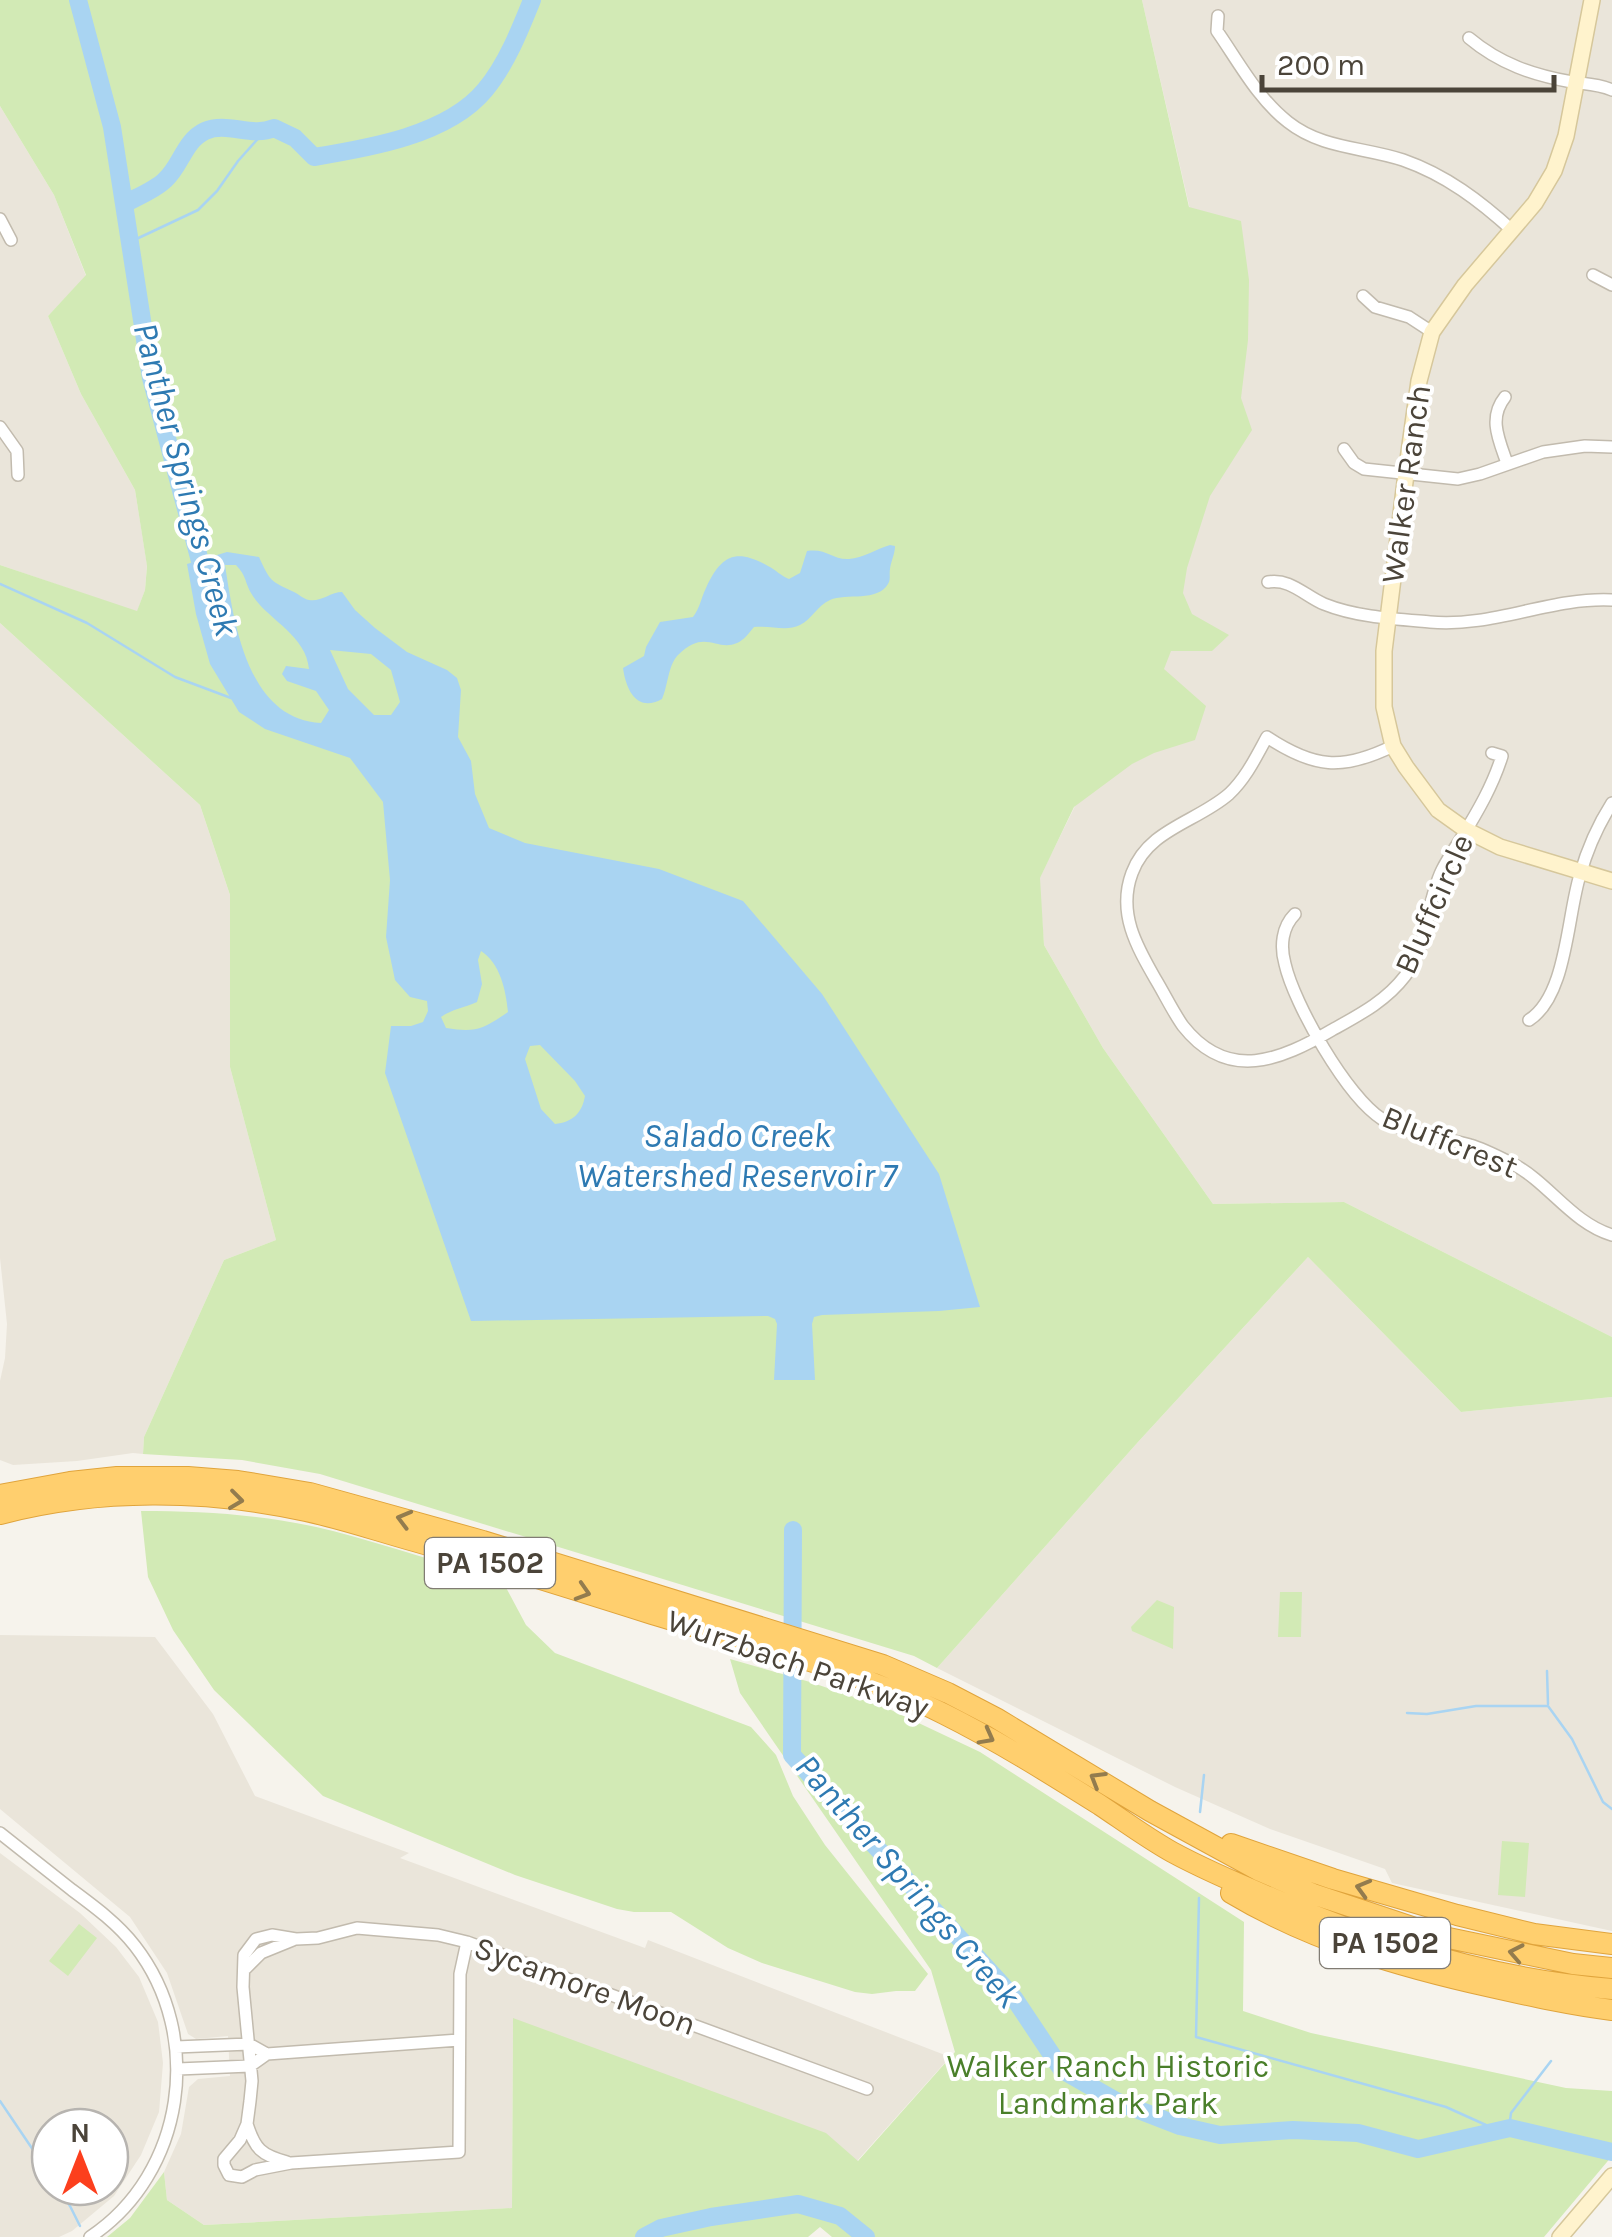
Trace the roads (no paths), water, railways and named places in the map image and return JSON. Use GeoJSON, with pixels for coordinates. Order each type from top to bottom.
{"type":"FeatureCollection","features":[{"type":"Feature","properties":{"kind":"highway","name":"Wurzbach Parkway"},"geometry":{"type":"LineString","coordinates":[[0,1496],[74,1498],[188,1477],[238,1480],[310,1493],[483,1541],[883,1665],[948,1693],[1150,1811],[1258,1870],[1313,1894],[1439,1936],[1557,1961],[1612,1968]]}},
{"type":"Feature","properties":{"kind":"highway"},"geometry":{"type":"LineString","coordinates":[[0,1478],[28,1498],[0,1516]]}},
{"type":"Feature","properties":{"kind":"highway","name":"Wurzbach Parkway"},"geometry":{"type":"LineString","coordinates":[[138,1486],[308,1511],[834,1670],[942,1713],[1038,1766],[1172,1852],[1271,1898],[1383,1942],[1476,1968],[1540,1981],[1612,1989]]}},
{"type":"Feature","properties":{"kind":"highway"},"geometry":{"type":"LineString","coordinates":[[1182,1827],[1332,1879],[1456,1915],[1534,1934],[1612,1944]]}},
{"type":"Feature","properties":{"kind":"highway"},"geometry":{"type":"LineString","coordinates":[[1172,1852],[1215,1884],[1267,1914],[1331,1942],[1475,1984],[1612,2010]]}},
{"type":"Feature","properties":{"kind":"street","name":"Walker Ranch"},"geometry":{"type":"LineString","coordinates":[[1592,0],[1566,136],[1554,171],[1535,203],[1465,285],[1432,332],[1418,381],[1406,474],[1384,651],[1384,708],[1393,746],[1438,810],[1500,847],[1612,881]]}},
{"type":"Feature","properties":{"kind":"street"},"geometry":{"type":"LineString","coordinates":[[1218,16],[1217,30],[1267,102],[1287,122],[1324,142],[1390,156],[1426,169],[1470,195],[1513,230]]}},
{"type":"Feature","properties":{"kind":"street"},"geometry":{"type":"LineString","coordinates":[[1470,38],[1514,66],[1612,90]]}},
{"type":"Feature","properties":{"kind":"street"},"geometry":{"type":"LineString","coordinates":[[0,219],[11,240]]}},
{"type":"Feature","properties":{"kind":"street"},"geometry":{"type":"LineString","coordinates":[[1593,275],[1612,284]]}},
{"type":"Feature","properties":{"kind":"street"},"geometry":{"type":"LineString","coordinates":[[1363,296],[1374,307],[1409,317],[1432,332]]}},
{"type":"Feature","properties":{"kind":"street"},"geometry":{"type":"LineString","coordinates":[[1505,397],[1497,407],[1495,420],[1507,463]]}},
{"type":"Feature","properties":{"kind":"street"},"geometry":{"type":"LineString","coordinates":[[0,427],[18,451],[18,475]]}},
{"type":"Feature","properties":{"kind":"street"},"geometry":{"type":"LineString","coordinates":[[1344,449],[1354,463],[1364,468],[1458,479],[1542,452],[1612,447]]}},
{"type":"Feature","properties":{"kind":"street"},"geometry":{"type":"LineString","coordinates":[[1268,582],[1287,583],[1338,609],[1433,622],[1460,623],[1578,600],[1612,600]]}},
{"type":"Feature","properties":{"kind":"street","name":"Bluffcircle"},"geometry":{"type":"LineString","coordinates":[[1393,746],[1369,758],[1334,764],[1305,759],[1267,738],[1233,791],[1157,837],[1142,854],[1128,887],[1127,917],[1137,946],[1185,1028],[1219,1054],[1256,1062],[1283,1056],[1378,1002],[1406,974],[1424,938],[1443,868],[1497,773],[1502,756],[1492,753]]}},
{"type":"Feature","properties":{"kind":"street"},"geometry":{"type":"LineString","coordinates":[[1529,1020],[1540,1012],[1558,973],[1580,872],[1612,803]]}},
{"type":"Feature","properties":{"kind":"street","name":"Bluffcrest"},"geometry":{"type":"LineString","coordinates":[[1295,914],[1284,932],[1285,964],[1293,988],[1319,1038],[1359,1098],[1384,1120],[1404,1130],[1472,1145],[1513,1164],[1545,1185],[1587,1224],[1612,1235]]}},
{"type":"Feature","properties":{"kind":"street"},"geometry":{"type":"LineString","coordinates":[[0,1833],[103,1914],[133,1944],[159,1988],[176,2047],[175,2106],[160,2154],[134,2198],[90,2237]]}},
{"type":"Feature","properties":{"kind":"street","name":"Sycamore Moon"},"geometry":{"type":"LineString","coordinates":[[248,2044],[243,1988],[246,1968],[261,1952],[296,1939],[327,1937],[357,1928],[438,1935],[467,1942],[867,2089]]}},
{"type":"Feature","properties":{"kind":"street"},"geometry":{"type":"LineString","coordinates":[[248,2044],[252,2081],[247,2124],[224,2159],[229,2175],[242,2177],[255,2170],[291,2163],[458,2152],[460,1974],[467,1942]]}},
{"type":"Feature","properties":{"kind":"street"},"geometry":{"type":"LineString","coordinates":[[178,2069],[250,2066],[267,2054],[459,2040]]}},
{"type":"Feature","properties":{"kind":"street"},"geometry":{"type":"LineString","coordinates":[[176,2047],[248,2044],[267,2054]]}},
{"type":"Feature","properties":{"kind":"street"},"geometry":{"type":"LineString","coordinates":[[210,2045],[211,2068]]}},
{"type":"Feature","properties":{"kind":"street"},"geometry":{"type":"LineString","coordinates":[[247,2124],[258,2150],[291,2163]]}},
{"type":"Feature","properties":{"kind":"street"},"geometry":{"type":"LineString","coordinates":[[1560,2237],[1608,2181]]}},
{"type":"Feature","properties":{"kind":"water"},"geometry":{"type":"Polygon","coordinates":[[[890,545],[895,549],[888,584],[883,590],[830,600],[795,627],[754,627],[742,640],[730,645],[696,643],[675,659],[662,699],[646,703],[630,691],[623,668],[644,656],[660,622],[693,617],[712,577],[731,558],[757,560],[789,579],[800,573],[807,551],[849,559],[890,545]]]}},
{"type":"Feature","properties":{"kind":"water","name":"Salado Creek Watershed Reservoir 7"},"geometry":{"type":"Polygon","coordinates":[[[227,552],[259,557],[272,579],[305,599],[318,600],[342,592],[355,610],[407,652],[457,678],[461,690],[458,737],[471,761],[475,794],[489,828],[525,843],[659,869],[743,901],[822,994],[939,1174],[980,1307],[814,1317],[815,1380],[774,1380],[777,1324],[768,1316],[471,1321],[385,1073],[391,1026],[423,1022],[428,1011],[427,1001],[410,997],[395,980],[386,937],[390,880],[383,802],[350,758],[265,729],[239,712],[210,664],[187,564],[227,552]],[[225,565],[233,614],[260,687],[276,705],[296,717],[321,723],[329,710],[316,691],[287,681],[282,674],[286,666],[309,669],[301,646],[258,602],[236,565],[225,565]],[[330,650],[348,689],[374,715],[391,715],[400,702],[391,670],[371,654],[330,650]],[[481,951],[478,960],[482,984],[477,1002],[441,1017],[446,1028],[479,1028],[508,1012],[497,970],[481,951]],[[540,1045],[530,1046],[525,1059],[541,1109],[555,1124],[572,1119],[585,1096],[540,1045]]]}},
{"type":"Feature","properties":{"kind":"waterway","name":"Panther Springs Creek"},"geometry":{"type":"LineString","coordinates":[[78,0],[112,127],[151,378],[205,580]]}},
{"type":"Feature","properties":{"kind":"waterway","name":"Panther Springs Creek"},"geometry":{"type":"LineString","coordinates":[[124,204],[161,184],[192,141],[213,128],[274,128],[295,138],[314,157],[429,129],[469,105],[493,80],[532,0]]}},
{"type":"Feature","properties":{"kind":"waterway","name":"Panther Springs Creek"},"geometry":{"type":"LineString","coordinates":[[130,242],[198,210],[263,133]]}},
{"type":"Feature","properties":{"kind":"waterway"},"geometry":{"type":"LineString","coordinates":[[0,584],[87,623],[175,677],[231,698]]}},
{"type":"Feature","properties":{"kind":"waterway","name":"Panther Springs Creek"},"geometry":{"type":"LineString","coordinates":[[793,1530],[792,1755],[1014,1998],[1062,2070],[1118,2102],[1180,2126],[1220,2135],[1293,2130],[1358,2133],[1418,2149],[1510,2128],[1612,2152]]}},
{"type":"Feature","properties":{"kind":"waterway"},"geometry":{"type":"LineString","coordinates":[[1547,1671],[1548,1704]]}},
{"type":"Feature","properties":{"kind":"waterway"},"geometry":{"type":"LineString","coordinates":[[1407,1713],[1427,1714],[1476,1706],[1548,1706],[1572,1739],[1603,1802],[1612,1809]]}},
{"type":"Feature","properties":{"kind":"waterway"},"geometry":{"type":"LineString","coordinates":[[1200,1812],[1204,1775]]}},
{"type":"Feature","properties":{"kind":"waterway"},"geometry":{"type":"LineString","coordinates":[[1199,1898],[1196,2037],[1446,2107],[1497,2130]]}},
{"type":"Feature","properties":{"kind":"waterway"},"geometry":{"type":"LineString","coordinates":[[1509,2128],[1511,2113],[1551,2061]]}},
{"type":"Feature","properties":{"kind":"waterway"},"geometry":{"type":"LineString","coordinates":[[0,2101],[30,2145]]}},
{"type":"Feature","properties":{"kind":"waterway"},"geometry":{"type":"LineString","coordinates":[[644,2237],[661,2228],[711,2217],[798,2204],[840,2216],[866,2237]]}},
{"type":"Feature","properties":{"kind":"waterway"},"geometry":{"type":"LineString","coordinates":[[70,2207],[80,2226]]}},
{"type":"Feature","properties":{"kind":"park label","name":"Walker Ranch Historic Landmark Park"},"geometry":{"type":"Point","coordinates":[1108,2084]}}]}
